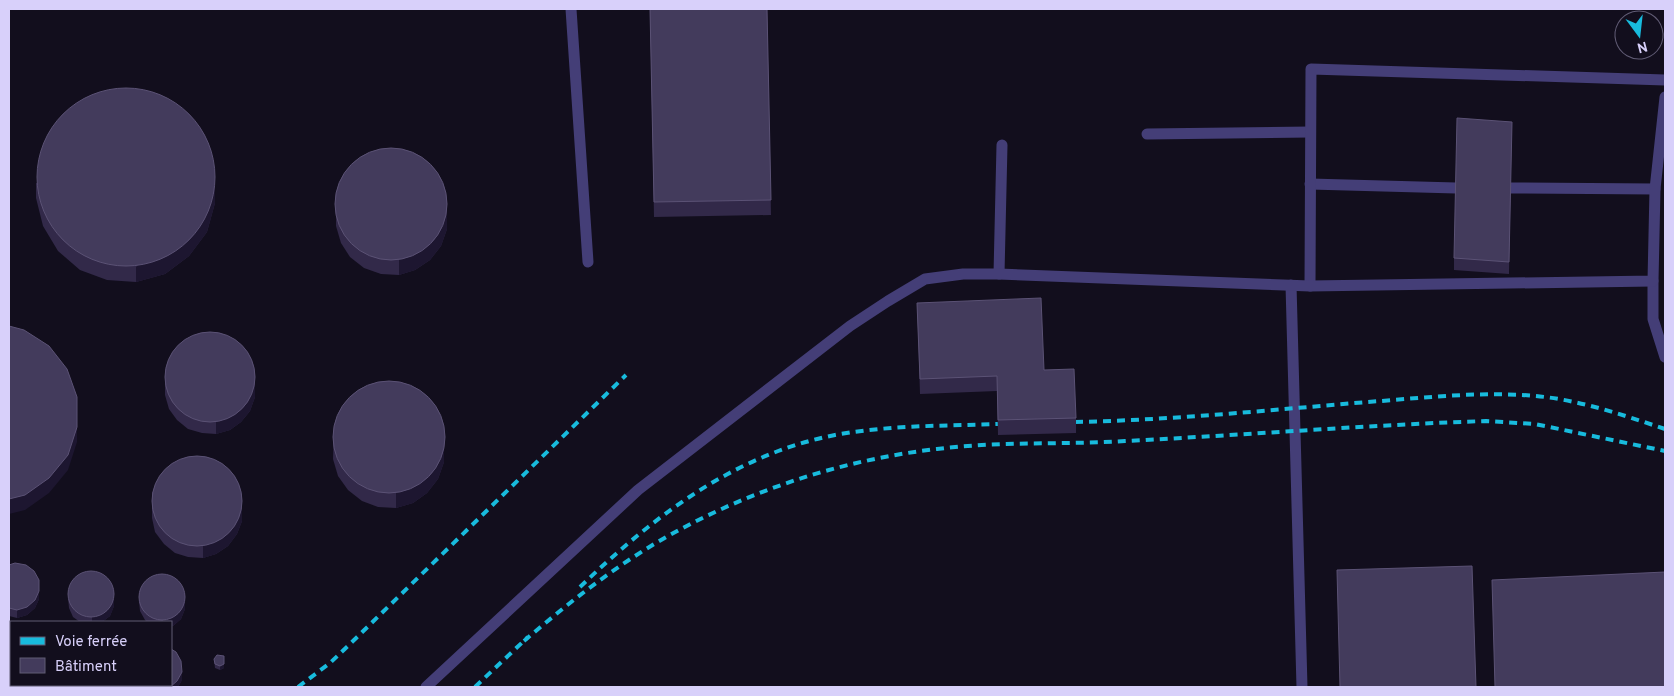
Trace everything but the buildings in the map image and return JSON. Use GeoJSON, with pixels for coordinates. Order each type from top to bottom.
{"type":"FeatureCollection","features":[{"type":"Feature","properties":{"kind":"lane"},"geometry":{"type":"LineString","coordinates":[[571,9],[588,262]]}},
{"type":"Feature","properties":{"kind":"lane"},"geometry":{"type":"LineString","coordinates":[[1310,286],[1311,68],[1665,80]]}},
{"type":"Feature","properties":{"kind":"lane"},"geometry":{"type":"LineString","coordinates":[[1665,97],[1655,189],[1653,281],[1653,319],[1665,357]]}},
{"type":"Feature","properties":{"kind":"lane"},"geometry":{"type":"LineString","coordinates":[[1147,134],[1310,132]]}},
{"type":"Feature","properties":{"kind":"lane"},"geometry":{"type":"LineString","coordinates":[[999,274],[1002,145]]}},
{"type":"Feature","properties":{"kind":"lane"},"geometry":{"type":"LineString","coordinates":[[1310,184],[1456,188]]}},
{"type":"Feature","properties":{"kind":"lane"},"geometry":{"type":"LineString","coordinates":[[1511,188],[1655,189]]}},
{"type":"Feature","properties":{"kind":"lane"},"geometry":{"type":"LineString","coordinates":[[426,687],[638,490],[850,326],[925,279],[963,274],[999,274],[1310,286],[1653,281]]}},
{"type":"Feature","properties":{"kind":"lane"},"geometry":{"type":"LineString","coordinates":[[1291,285],[1302,687]]}},
{"type":"Feature","properties":{"kind":"railway"},"geometry":{"type":"LineString","coordinates":[[298,687],[330,663],[626,375]]}},
{"type":"Feature","properties":{"kind":"railway"},"geometry":{"type":"LineString","coordinates":[[1075,422],[1185,417],[1433,397],[1500,394],[1545,397],[1576,402],[1665,429]]}},
{"type":"Feature","properties":{"kind":"railway"},"geometry":{"type":"LineString","coordinates":[[524,641],[580,595],[639,553],[711,514],[742,500],[805,477],[871,460],[904,454],[984,445],[1170,439],[1486,421],[1535,424],[1665,451]]}},
{"type":"Feature","properties":{"kind":"railway"},"geometry":{"type":"LineString","coordinates":[[580,587],[666,513],[729,473],[762,457],[798,444],[835,435],[876,429],[998,424]]}},
{"type":"Feature","properties":{"kind":"railway"},"geometry":{"type":"LineString","coordinates":[[475,687],[528,637]]}}]}
